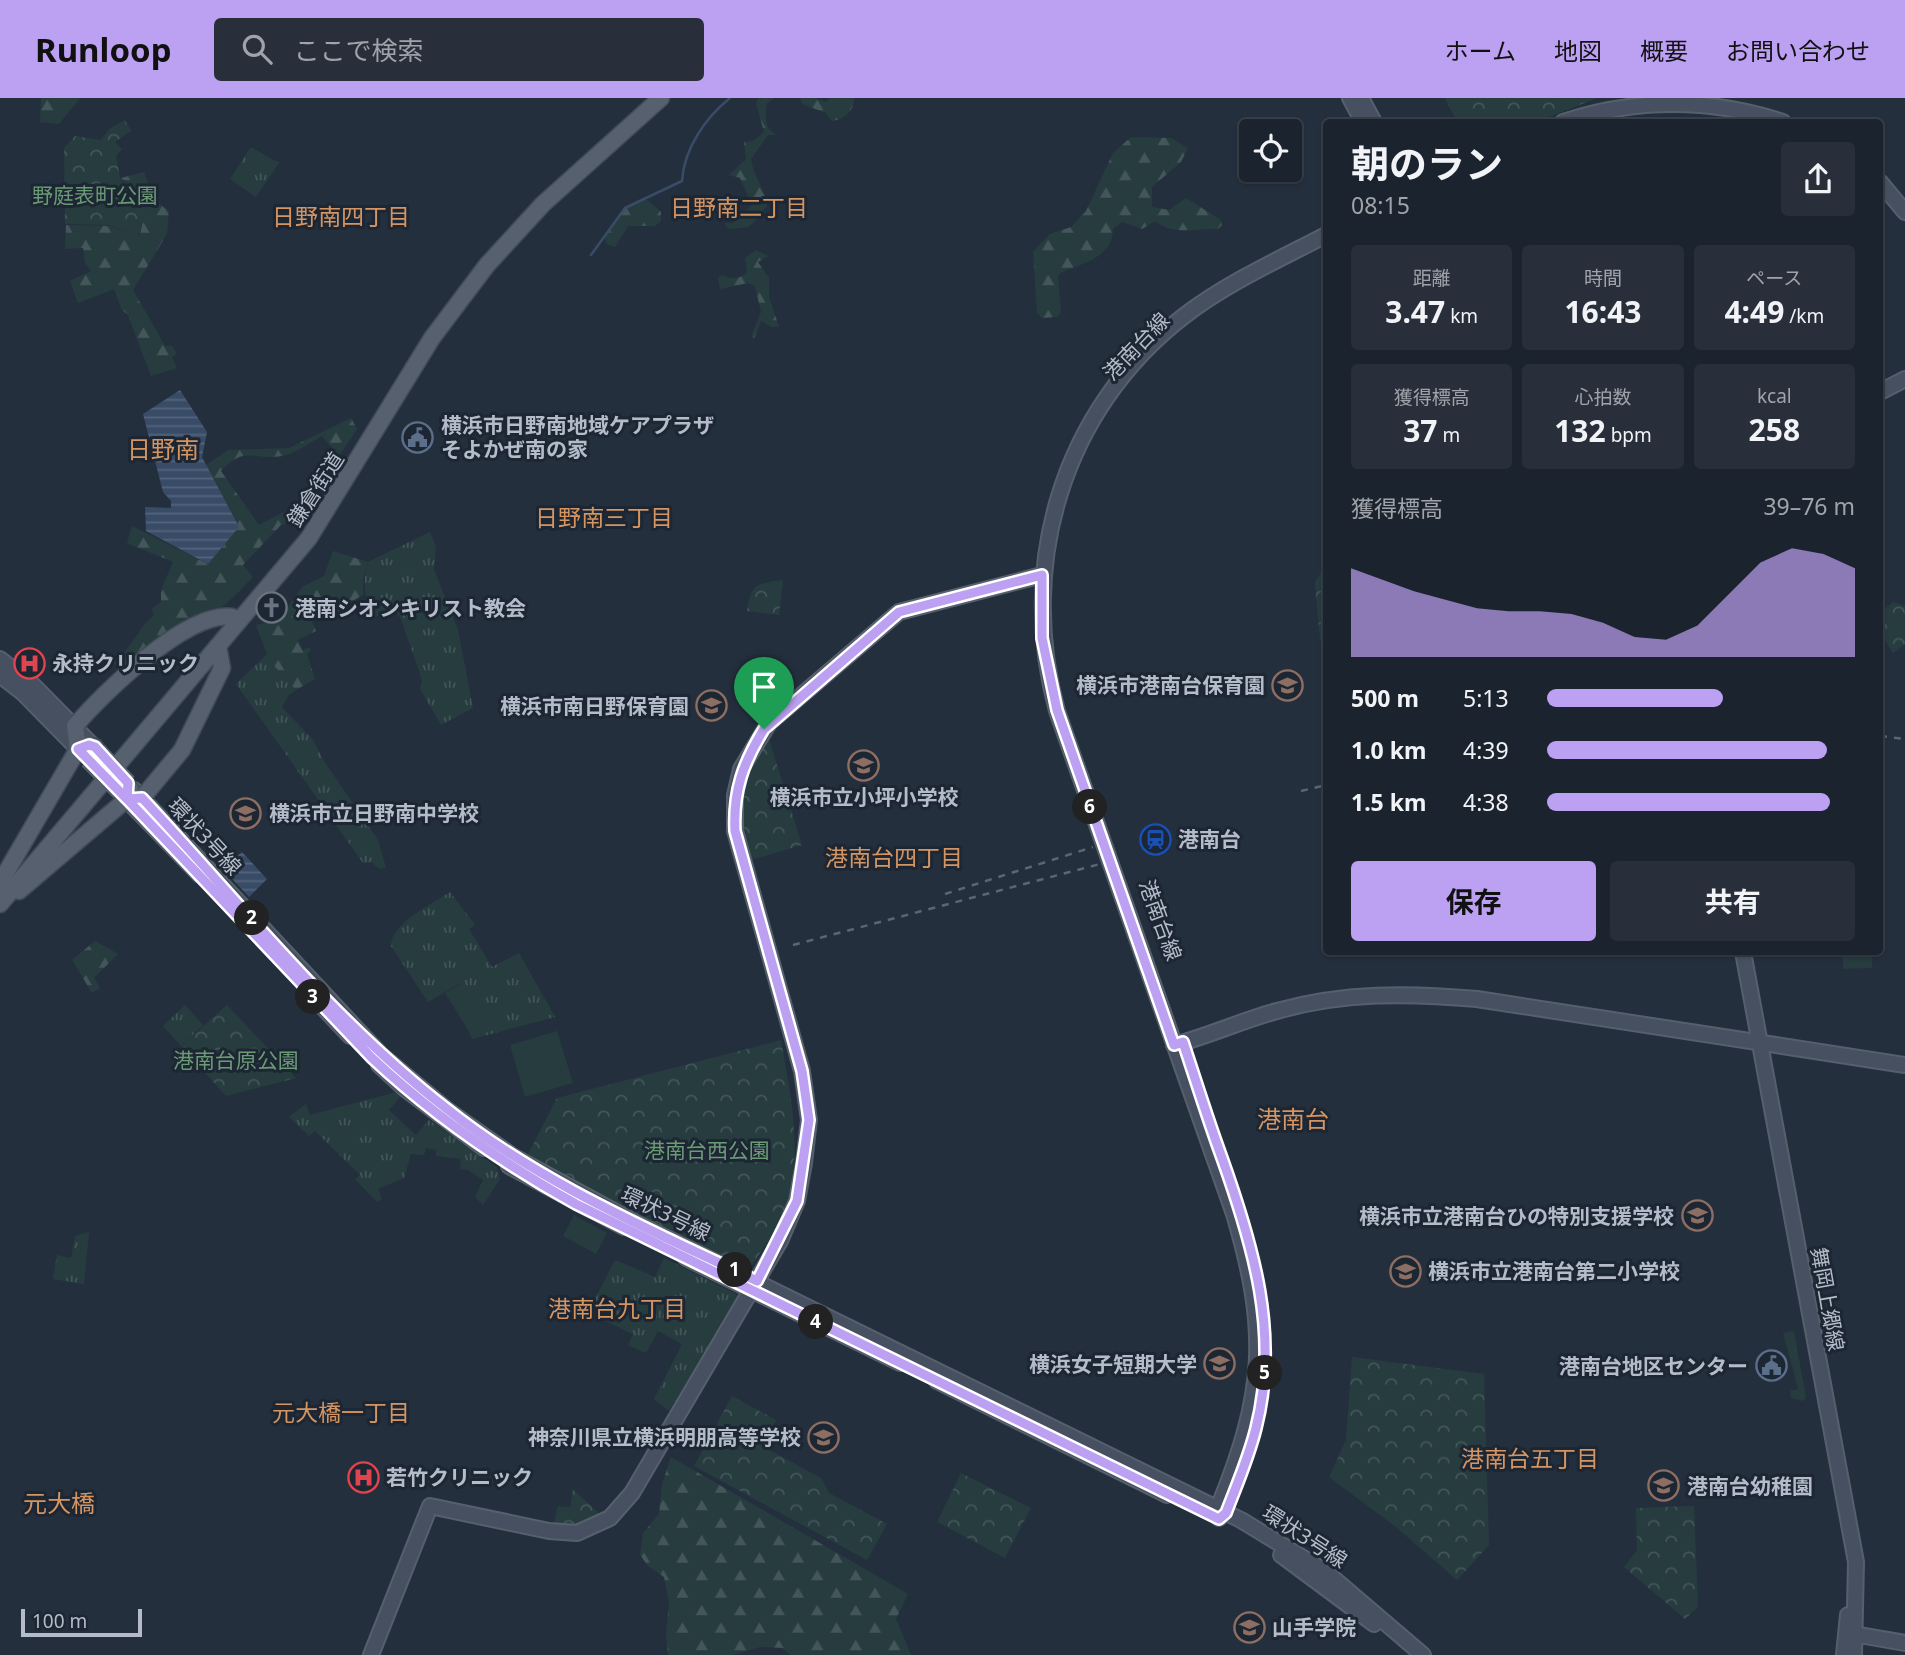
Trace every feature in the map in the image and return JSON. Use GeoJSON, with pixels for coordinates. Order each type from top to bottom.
{"type":"FeatureCollection","features":[{"type":"Feature","properties":{"kind":"main road","name":"鎌倉街道"},"geometry":{"type":"LineString","coordinates":[[0,890],[305,527],[424,333],[466,278],[550,184],[648,98]]}},
{"type":"Feature","properties":{"kind":"main road","name":"鎌倉街道"},"geometry":{"type":"LineString","coordinates":[[0,904],[316,528],[432,338],[475,280],[543,204],[661,98]]}},
{"type":"Feature","properties":{"kind":"main road"},"geometry":{"type":"LineString","coordinates":[[0,883],[89,752],[75,726],[128,671],[165,644],[206,620],[223,615],[232,617]]}},
{"type":"Feature","properties":{"kind":"main road"},"geometry":{"type":"LineString","coordinates":[[0,904],[39,877],[129,793],[165,773],[188,738],[222,668],[218,646]]}},
{"type":"Feature","properties":{"kind":"street"},"geometry":{"type":"LineString","coordinates":[[1350,98],[1361,119]]}},
{"type":"Feature","properties":{"kind":"street"},"geometry":{"type":"LineString","coordinates":[[1361,98],[1372,119]]}},
{"type":"Feature","properties":{"kind":"street"},"geometry":{"type":"LineString","coordinates":[[1572,119],[1609,107],[1685,101],[1745,110],[1774,119]]}},
{"type":"Feature","properties":{"kind":"street"},"geometry":{"type":"LineString","coordinates":[[1883,186],[1905,212]]}},
{"type":"Feature","properties":{"kind":"street","name":"港南台線"},"geometry":{"type":"LineString","coordinates":[[1221,1513],[1257,1426],[1265,1374],[1262,1301],[1243,1213],[1057,710],[1042,638],[1042,575],[1054,509],[1067,472],[1108,396],[1131,367],[1182,318],[1218,292],[1323,237]]}},
{"type":"Feature","properties":{"kind":"street","name":"港南台線"},"geometry":{"type":"LineString","coordinates":[[1179,1044],[1056,677],[1049,609],[1054,545],[1064,503],[1080,462],[1101,419],[1132,376],[1175,332],[1222,298],[1323,247]]}},
{"type":"Feature","properties":{"kind":"street"},"geometry":{"type":"LineString","coordinates":[[1883,390],[1905,379]]}},
{"type":"Feature","properties":{"kind":"street"},"geometry":{"type":"LineString","coordinates":[[371,1655],[430,1506],[563,1533],[590,1529],[610,1518],[632,1493],[755,1286],[797,1201],[809,1120],[802,1071],[735,831],[735,795],[741,769],[769,723],[899,612],[1042,575]]}},
{"type":"Feature","properties":{"kind":"street"},"geometry":{"type":"LineString","coordinates":[[0,659],[31,683],[75,726]]}},
{"type":"Feature","properties":{"kind":"street","name":"環状3号線"},"geometry":{"type":"LineString","coordinates":[[0,675],[89,752],[129,793],[333,1019],[425,1104],[508,1165],[550,1189],[1221,1513],[1326,1572],[1423,1655]]}},
{"type":"Feature","properties":{"kind":"street","name":"舞岡上郷線"},"geometry":{"type":"LineString","coordinates":[[1735,955],[1754,1041],[1845,1554],[1854,1655]]}},
{"type":"Feature","properties":{"kind":"street","name":"舞岡上郷線"},"geometry":{"type":"LineString","coordinates":[[1743,955],[1754,1041]]}},
{"type":"Feature","properties":{"kind":"street"},"geometry":{"type":"LineString","coordinates":[[1179,1044],[1301,1005],[1371,995],[1407,994],[1477,999],[1905,1065]]}},
{"type":"Feature","properties":{"kind":"street","name":"環状3号線"},"geometry":{"type":"LineString","coordinates":[[1221,1513],[1316,1578],[1363,1614],[1409,1655]]}},
{"type":"Feature","properties":{"kind":"street"},"geometry":{"type":"LineString","coordinates":[[1852,1634],[1905,1643]]}},
{"type":"Feature","properties":{"kind":"street","name":"舞岡上郷線"},"geometry":{"type":"LineString","coordinates":[[1844,1655],[1852,1634]]}},
{"type":"Feature","properties":{"kind":"green space"},"geometry":{"type":"Polygon","coordinates":[[[41,98],[80,98],[59,124],[40,122],[41,98]]]}},
{"type":"Feature","properties":{"kind":"green space"},"geometry":{"type":"Polygon","coordinates":[[[758,98],[774,98],[767,103],[766,117],[769,129],[776,135],[768,135],[751,159],[767,206],[749,227],[728,229],[724,223],[733,223],[752,205],[740,178],[729,175],[746,159],[744,142],[753,141],[764,132],[756,103],[758,98]]]}},
{"type":"Feature","properties":{"kind":"green space"},"geometry":{"type":"Polygon","coordinates":[[[800,98],[815,98],[826,102],[829,98],[854,98],[848,114],[832,121],[826,113],[802,104],[800,98]]]}},
{"type":"Feature","properties":{"kind":"green space"},"geometry":{"type":"Polygon","coordinates":[[[1445,98],[1597,98],[1544,119],[1456,119],[1445,98]]]}},
{"type":"Feature","properties":{"kind":"green space","name":"野庭表町公園"},"geometry":{"type":"Polygon","coordinates":[[[125,120],[131,131],[115,142],[122,149],[116,156],[120,178],[140,201],[144,218],[138,237],[110,225],[65,224],[64,148],[75,136],[101,140],[109,129],[125,120]]]}},
{"type":"Feature","properties":{"kind":"green space"},"geometry":{"type":"Polygon","coordinates":[[[1131,137],[1171,138],[1188,148],[1181,162],[1152,187],[1152,207],[1169,210],[1186,198],[1221,220],[1222,225],[1218,229],[1177,230],[1155,221],[1142,229],[1122,222],[1113,229],[1108,247],[1102,253],[1060,273],[1058,277],[1061,312],[1057,317],[1042,318],[1037,313],[1033,252],[1050,234],[1071,227],[1086,211],[1113,153],[1131,137]]]}},
{"type":"Feature","properties":{"kind":"green space"},"geometry":{"type":"Polygon","coordinates":[[[251,147],[279,163],[256,197],[230,179],[251,147]]]}},
{"type":"Feature","properties":{"kind":"green space"},"geometry":{"type":"Polygon","coordinates":[[[144,172],[155,201],[169,211],[167,234],[133,290],[165,346],[172,346],[177,354],[172,357],[177,368],[151,376],[128,315],[122,310],[114,289],[78,303],[70,281],[91,271],[85,263],[83,248],[65,249],[66,225],[110,226],[139,237],[143,220],[141,204],[134,191],[121,178],[144,172]]]}},
{"type":"Feature","properties":{"kind":"green space"},"geometry":{"type":"Polygon","coordinates":[[[645,198],[661,212],[661,221],[655,226],[628,226],[615,247],[607,244],[604,238],[625,208],[645,198]]]}},
{"type":"Feature","properties":{"kind":"green space"},"geometry":{"type":"Polygon","coordinates":[[[756,250],[768,256],[758,262],[769,278],[769,297],[779,327],[772,327],[761,321],[754,339],[751,337],[761,312],[755,286],[748,283],[720,289],[718,278],[722,275],[735,278],[744,275],[747,272],[745,258],[756,250]]]}},
{"type":"Feature","properties":{"kind":"green space"},"geometry":{"type":"Polygon","coordinates":[[[351,418],[357,429],[295,521],[281,525],[243,565],[253,577],[225,605],[182,627],[119,668],[113,663],[154,615],[152,609],[161,602],[161,590],[173,562],[127,543],[132,526],[208,564],[238,527],[206,465],[228,450],[289,448],[351,418]],[[322,436],[287,455],[250,455],[237,458],[221,471],[259,525],[303,502],[338,455],[322,436]]]}},
{"type":"Feature","properties":{"kind":"green space"},"geometry":{"type":"Polygon","coordinates":[[[430,532],[436,547],[434,569],[458,630],[473,708],[441,725],[420,689],[422,680],[401,619],[397,613],[389,611],[375,617],[368,603],[365,584],[368,562],[430,532]]]}},
{"type":"Feature","properties":{"kind":"green space"},"geometry":{"type":"Polygon","coordinates":[[[333,551],[368,562],[363,580],[363,595],[347,604],[350,610],[330,620],[327,614],[312,621],[316,631],[298,640],[303,650],[309,647],[311,650],[307,654],[315,679],[296,690],[269,660],[256,625],[279,620],[302,587],[324,576],[333,551]]]}},
{"type":"Feature","properties":{"kind":"green space"},"geometry":{"type":"Polygon","coordinates":[[[1323,570],[1323,640],[1320,641],[1315,582],[1323,570]]]}},
{"type":"Feature","properties":{"kind":"green space"},"geometry":{"type":"Polygon","coordinates":[[[783,580],[779,615],[747,611],[753,590],[761,584],[783,580]]]}},
{"type":"Feature","properties":{"kind":"green space"},"geometry":{"type":"Polygon","coordinates":[[[1893,602],[1905,606],[1905,644],[1893,653],[1883,637],[1883,610],[1893,602]]]}},
{"type":"Feature","properties":{"kind":"green space"},"geometry":{"type":"Polygon","coordinates":[[[267,654],[296,690],[289,695],[282,707],[313,740],[324,761],[378,840],[386,868],[380,869],[371,862],[363,863],[236,684],[267,654]]]}},
{"type":"Feature","properties":{"kind":"green space"},"geometry":{"type":"Polygon","coordinates":[[[768,736],[802,845],[747,861],[741,822],[741,795],[749,770],[768,736]]]}},
{"type":"Feature","properties":{"kind":"green space"},"geometry":{"type":"Polygon","coordinates":[[[450,892],[475,925],[469,929],[492,967],[519,953],[555,1017],[472,1039],[468,1030],[487,1019],[461,983],[428,1002],[391,946],[393,938],[405,922],[450,892]]]}},
{"type":"Feature","properties":{"kind":"green space"},"geometry":{"type":"Polygon","coordinates":[[[95,941],[118,954],[94,978],[100,988],[92,993],[72,960],[95,941]]]}},
{"type":"Feature","properties":{"kind":"green space"},"geometry":{"type":"Polygon","coordinates":[[[1843,955],[1872,955],[1872,968],[1843,969],[1843,955]]]}},
{"type":"Feature","properties":{"kind":"green space"},"geometry":{"type":"Polygon","coordinates":[[[464,982],[487,1019],[468,1030],[445,993],[464,982]]]}},
{"type":"Feature","properties":{"kind":"green space"},"geometry":{"type":"Polygon","coordinates":[[[185,1005],[203,1025],[181,1046],[163,1026],[185,1005]]]}},
{"type":"Feature","properties":{"kind":"green space","name":"港南台原公園"},"geometry":{"type":"Polygon","coordinates":[[[227,1005],[296,1078],[226,1096],[181,1046],[227,1005]]]}},
{"type":"Feature","properties":{"kind":"green space"},"geometry":{"type":"Polygon","coordinates":[[[557,1031],[573,1083],[525,1097],[510,1045],[557,1031]]]}},
{"type":"Feature","properties":{"kind":"green space","name":"港南台西公園"},"geometry":{"type":"Polygon","coordinates":[[[781,1040],[794,1132],[793,1179],[779,1223],[749,1270],[526,1158],[557,1098],[781,1040]]]}},
{"type":"Feature","properties":{"kind":"green space"},"geometry":{"type":"Polygon","coordinates":[[[396,1092],[400,1097],[389,1110],[416,1135],[429,1120],[497,1167],[500,1179],[483,1205],[475,1197],[483,1180],[468,1170],[460,1169],[461,1159],[436,1156],[436,1150],[426,1148],[424,1155],[411,1154],[404,1178],[378,1189],[382,1199],[377,1202],[355,1179],[360,1175],[315,1131],[309,1136],[289,1117],[306,1104],[310,1115],[396,1092]]]}},
{"type":"Feature","properties":{"kind":"green space"},"geometry":{"type":"Polygon","coordinates":[[[574,1215],[607,1233],[596,1254],[563,1236],[574,1215]]]}},
{"type":"Feature","properties":{"kind":"green space"},"geometry":{"type":"Polygon","coordinates":[[[89,1232],[84,1284],[53,1279],[57,1255],[71,1258],[75,1236],[89,1232]]]}},
{"type":"Feature","properties":{"kind":"green space"},"geometry":{"type":"Polygon","coordinates":[[[664,1258],[736,1294],[739,1299],[669,1411],[654,1399],[682,1344],[658,1331],[646,1353],[628,1345],[633,1334],[588,1313],[615,1260],[655,1277],[664,1258]]]}},
{"type":"Feature","properties":{"kind":"green space"},"geometry":{"type":"Polygon","coordinates":[[[1794,1331],[1806,1397],[1803,1401],[1791,1398],[1790,1391],[1798,1389],[1783,1333],[1794,1331]]]}},
{"type":"Feature","properties":{"kind":"green space"},"geometry":{"type":"Polygon","coordinates":[[[1352,1357],[1484,1374],[1489,1545],[1457,1580],[1396,1527],[1329,1477],[1346,1440],[1352,1357]]]}},
{"type":"Feature","properties":{"kind":"green space"},"geometry":{"type":"Polygon","coordinates":[[[732,1396],[776,1420],[762,1446],[821,1478],[829,1493],[887,1524],[867,1560],[694,1466],[732,1396]]]}},
{"type":"Feature","properties":{"kind":"green space"},"geometry":{"type":"Polygon","coordinates":[[[671,1457],[908,1594],[896,1619],[911,1655],[790,1655],[783,1648],[760,1647],[733,1655],[668,1655],[666,1633],[669,1602],[664,1577],[648,1566],[640,1555],[643,1533],[659,1514],[662,1484],[671,1457]]]}},
{"type":"Feature","properties":{"kind":"green space"},"geometry":{"type":"Polygon","coordinates":[[[961,1473],[1031,1508],[1005,1558],[937,1522],[961,1473]]]}},
{"type":"Feature","properties":{"kind":"green space"},"geometry":{"type":"Polygon","coordinates":[[[573,1489],[603,1517],[586,1526],[553,1526],[558,1506],[570,1507],[573,1489]]]}},
{"type":"Feature","properties":{"kind":"green space"},"geometry":{"type":"Polygon","coordinates":[[[1694,1506],[1698,1607],[1685,1619],[1624,1567],[1637,1550],[1636,1508],[1694,1506]]]}},
{"type":"Feature","properties":{"kind":"water"},"geometry":{"type":"Polygon","coordinates":[[[180,390],[207,432],[202,457],[239,527],[208,564],[146,531],[145,507],[171,508],[171,501],[163,492],[143,414],[180,390]]]}},
{"type":"Feature","properties":{"kind":"water"},"geometry":{"type":"Polygon","coordinates":[[[242,852],[267,879],[249,897],[223,869],[242,852]]]}},
{"type":"Feature","properties":{"kind":"waterway"},"geometry":{"type":"LineString","coordinates":[[591,255],[625,208],[682,181],[687,157],[697,135],[712,115],[730,98]]}},
{"type":"Feature","properties":{"kind":"railway"},"geometry":{"type":"LineString","coordinates":[[1883,736],[1905,739]]}},
{"type":"Feature","properties":{"kind":"railway"},"geometry":{"type":"LineString","coordinates":[[1301,791],[1323,786]]}},
{"type":"Feature","properties":{"kind":"railway"},"geometry":{"type":"LineString","coordinates":[[945,894],[1093,847]]}},
{"type":"Feature","properties":{"kind":"railway"},"geometry":{"type":"LineString","coordinates":[[793,945],[1100,864]]}},
{"type":"Feature","properties":{"kind":"place","name":"横浜市日野南地域ケアプラザ そよかぜ南の家"},"geometry":{"type":"Point","coordinates":[418,437]}},
{"type":"Feature","properties":{"kind":"place","name":"港南シオンキリスト教会"},"geometry":{"type":"Point","coordinates":[272,608]}},
{"type":"Feature","properties":{"kind":"place","name":"永持クリニック"},"geometry":{"type":"Point","coordinates":[29,663]}},
{"type":"Feature","properties":{"kind":"place","name":"横浜市港南台保育園"},"geometry":{"type":"Point","coordinates":[1288,685]}},
{"type":"Feature","properties":{"kind":"place","name":"横浜市南日野保育園"},"geometry":{"type":"Point","coordinates":[712,706]}},
{"type":"Feature","properties":{"kind":"place","name":"横浜市立小坪小学校"},"geometry":{"type":"Point","coordinates":[864,765]}},
{"type":"Feature","properties":{"kind":"place","name":"横浜市立日野南中学校"},"geometry":{"type":"Point","coordinates":[246,813]}},
{"type":"Feature","properties":{"kind":"place","name":"港南台"},"geometry":{"type":"Point","coordinates":[1155,839]}},
{"type":"Feature","properties":{"kind":"place","name":"横浜市立港南台ひの特別支援学校"},"geometry":{"type":"Point","coordinates":[1697,1216]}},
{"type":"Feature","properties":{"kind":"place","name":"横浜市立港南台第二小学校"},"geometry":{"type":"Point","coordinates":[1405,1271]}},
{"type":"Feature","properties":{"kind":"place","name":"横浜女子短期大学"},"geometry":{"type":"Point","coordinates":[1220,1364]}},
{"type":"Feature","properties":{"kind":"place","name":"港南台地区センター"},"geometry":{"type":"Point","coordinates":[1771,1366]}},
{"type":"Feature","properties":{"kind":"place","name":"神奈川県立横浜明朋高等学校"},"geometry":{"type":"Point","coordinates":[824,1437]}},
{"type":"Feature","properties":{"kind":"place","name":"若竹クリニック"},"geometry":{"type":"Point","coordinates":[363,1477]}},
{"type":"Feature","properties":{"kind":"place","name":"港南台幼稚園"},"geometry":{"type":"Point","coordinates":[1664,1486]}},
{"type":"Feature","properties":{"kind":"place","name":"山手学院"},"geometry":{"type":"Point","coordinates":[1249,1627]}},
{"type":"Feature","properties":{"kind":"district","name":"日野南二丁目"},"geometry":{"type":"Point","coordinates":[739,207]}},
{"type":"Feature","properties":{"kind":"district","name":"日野南四丁目"},"geometry":{"type":"Point","coordinates":[341,216]}},
{"type":"Feature","properties":{"kind":"district","name":"日野南"},"geometry":{"type":"Point","coordinates":[163,448]}},
{"type":"Feature","properties":{"kind":"district","name":"日野南三丁目"},"geometry":{"type":"Point","coordinates":[604,517]}},
{"type":"Feature","properties":{"kind":"district","name":"港南台四丁目"},"geometry":{"type":"Point","coordinates":[894,857]}},
{"type":"Feature","properties":{"kind":"district","name":"港南台"},"geometry":{"type":"Point","coordinates":[1293,1118]}},
{"type":"Feature","properties":{"kind":"district","name":"港南台九丁目"},"geometry":{"type":"Point","coordinates":[617,1308]}},
{"type":"Feature","properties":{"kind":"district","name":"元大橋一丁目"},"geometry":{"type":"Point","coordinates":[341,1412]}},
{"type":"Feature","properties":{"kind":"district","name":"港南台五丁目"},"geometry":{"type":"Point","coordinates":[1530,1458]}},
{"type":"Feature","properties":{"kind":"district","name":"元大橋"},"geometry":{"type":"Point","coordinates":[59,1502]}},
{"type":"Feature","properties":{"kind":"route"},"geometry":{"type":"LineString","coordinates":[[764,729],[741,769],[735,795],[735,831],[772,968],[792,1030],[807,1097],[809,1120],[797,1201],[780,1241],[757,1281],[578,1193],[514,1157],[446,1109],[382,1055],[142,798],[127,799],[78,749],[89,745],[95,747],[128,783],[130,788],[127,799],[372,1058],[404,1088],[508,1165],[576,1204],[1219,1519],[1226,1513],[1257,1426],[1265,1374],[1264,1325],[1258,1275],[1243,1213],[1221,1157],[1183,1042],[1174,1045],[1133,934],[1057,710],[1042,638],[1042,575],[899,612],[764,729]]}}]}
